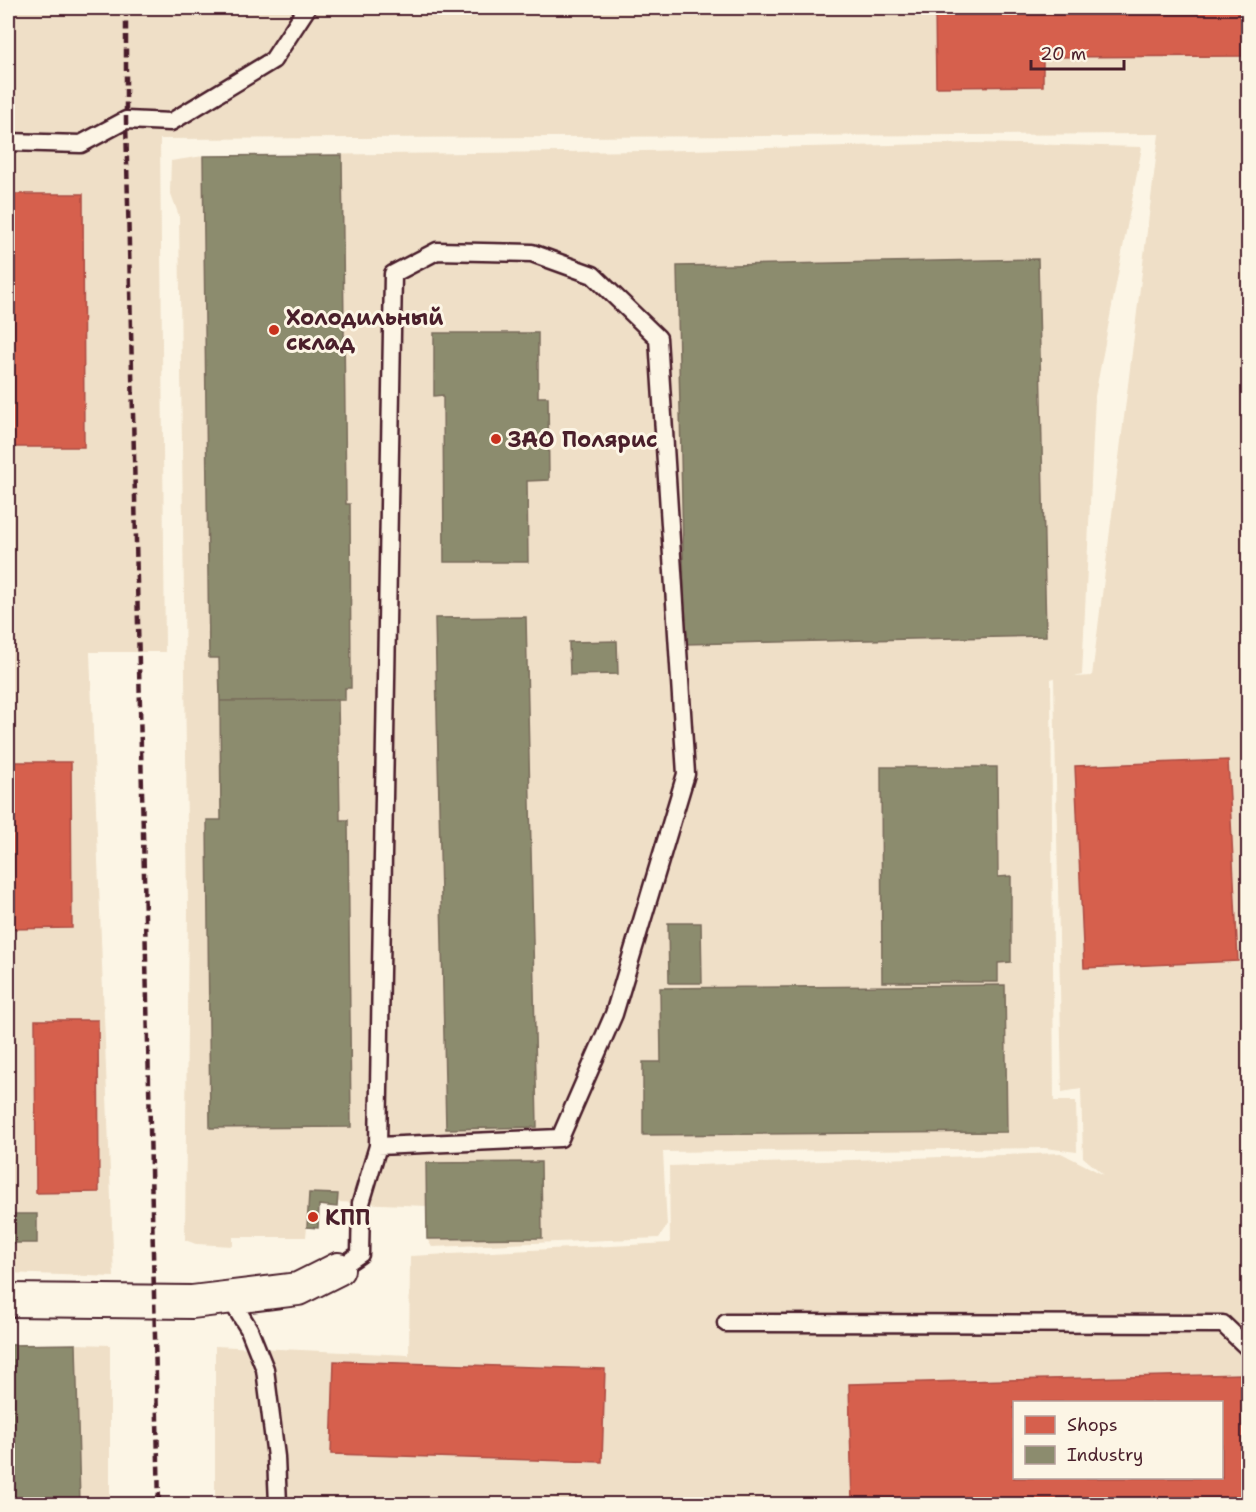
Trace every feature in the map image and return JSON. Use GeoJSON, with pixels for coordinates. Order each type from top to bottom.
{"type":"FeatureCollection","features":[{"type":"Feature","properties":{"kind":"street"},"geometry":{"type":"LineString","coordinates":[[8,1300],[192,1302],[298,1289],[338,1269]]}},
{"type":"Feature","properties":{"kind":"lane"},"geometry":{"type":"LineString","coordinates":[[8,142],[81,144],[126,120],[171,123],[273,60],[307,8]]}},
{"type":"Feature","properties":{"kind":"lane"},"geometry":{"type":"LineString","coordinates":[[338,1269],[360,1254],[361,1203],[378,1146],[393,274],[437,251],[532,254],[593,275],[658,338],[686,774],[614,1014],[560,1138],[378,1146]]}},
{"type":"Feature","properties":{"kind":"lane"},"geometry":{"type":"LineString","coordinates":[[229,1297],[249,1329],[265,1369],[276,1457],[278,1504]]}},
{"type":"Feature","properties":{"kind":"lane"},"geometry":{"type":"LineString","coordinates":[[726,1323],[1223,1324],[1248,1348]]}},
{"type":"Feature","properties":{"kind":"shaded area"},"geometry":{"type":"Polygon","coordinates":[[[8,8],[1248,8],[1248,1504],[215,1504],[215,1346],[409,1355],[410,1256],[670,1243],[669,1166],[1061,1153],[1104,1175],[1083,1157],[1081,1089],[1062,1092],[1054,678],[1051,679],[1054,1101],[1076,1101],[1077,1152],[1045,1148],[663,1152],[667,1226],[659,1238],[432,1247],[427,1239],[426,1206],[337,1202],[337,1207],[319,1206],[318,1228],[307,1227],[306,1237],[233,1237],[233,1246],[196,1244],[185,1240],[188,907],[179,216],[170,191],[171,161],[203,156],[646,151],[975,143],[1142,147],[1095,396],[1082,675],[1074,677],[1092,676],[1159,134],[160,139],[165,652],[90,652],[114,1277],[8,1273],[8,8]]]}},
{"type":"Feature","properties":{"kind":"shaded area"},"geometry":{"type":"Polygon","coordinates":[[[8,1345],[110,1345],[110,1504],[8,1504],[8,1345]]]}},
{"type":"Feature","properties":{"kind":"building: Shops"},"geometry":{"type":"Polygon","coordinates":[[[935,8],[1248,8],[1248,56],[1043,57],[1043,86],[936,87],[935,8]]]}},
{"type":"Feature","properties":{"kind":"building: Shops"},"geometry":{"type":"Polygon","coordinates":[[[8,194],[83,194],[84,447],[8,447],[8,194]]]}},
{"type":"Feature","properties":{"kind":"building: Shops"},"geometry":{"type":"Polygon","coordinates":[[[1228,760],[1238,961],[1084,968],[1075,766],[1228,760]]]}},
{"type":"Feature","properties":{"kind":"building: Shops"},"geometry":{"type":"Polygon","coordinates":[[[8,762],[71,762],[72,928],[8,929],[8,762]]]}},
{"type":"Feature","properties":{"kind":"building: Shops"},"geometry":{"type":"Polygon","coordinates":[[[35,1020],[98,1020],[99,1192],[36,1193],[35,1020]]]}},
{"type":"Feature","properties":{"kind":"building: Shops"},"geometry":{"type":"Polygon","coordinates":[[[334,1361],[605,1369],[602,1462],[331,1454],[334,1361]]]}},
{"type":"Feature","properties":{"kind":"building: Shops"},"geometry":{"type":"Polygon","coordinates":[[[1242,1374],[1245,1504],[852,1504],[849,1384],[1242,1374]]]}},
{"type":"Feature","properties":{"kind":"building: Industry","name":"Холодильный склад"},"geometry":{"type":"Polygon","coordinates":[[[342,155],[346,504],[350,504],[351,688],[345,688],[345,700],[220,701],[219,658],[209,658],[203,156],[342,155]]]}},
{"type":"Feature","properties":{"kind":"building: Industry"},"geometry":{"type":"Polygon","coordinates":[[[1038,259],[1046,636],[685,644],[677,266],[1038,259]]]}},
{"type":"Feature","properties":{"kind":"building: Industry","name":"ЗАО Полярис"},"geometry":{"type":"Polygon","coordinates":[[[434,333],[538,333],[538,397],[548,397],[549,480],[527,481],[528,562],[444,562],[443,395],[434,396],[434,333]]]}},
{"type":"Feature","properties":{"kind":"building: Industry"},"geometry":{"type":"Polygon","coordinates":[[[526,617],[537,1127],[446,1129],[435,618],[526,617]]]}},
{"type":"Feature","properties":{"kind":"building: Industry"},"geometry":{"type":"Polygon","coordinates":[[[617,641],[618,674],[570,675],[569,642],[617,641]]]}},
{"type":"Feature","properties":{"kind":"building: Industry"},"geometry":{"type":"Polygon","coordinates":[[[338,700],[340,820],[348,820],[351,1127],[210,1128],[207,820],[221,820],[220,701],[338,700]]]}},
{"type":"Feature","properties":{"kind":"building: Industry"},"geometry":{"type":"Polygon","coordinates":[[[881,767],[997,767],[998,877],[1011,876],[1011,962],[998,963],[998,982],[882,982],[881,767]]]}},
{"type":"Feature","properties":{"kind":"building: Industry"},"geometry":{"type":"Polygon","coordinates":[[[668,923],[701,923],[702,983],[669,983],[668,923]]]}},
{"type":"Feature","properties":{"kind":"building: Industry"},"geometry":{"type":"Polygon","coordinates":[[[1005,985],[1007,1132],[643,1135],[643,1062],[661,1062],[660,988],[1005,985]]]}},
{"type":"Feature","properties":{"kind":"building: Industry"},"geometry":{"type":"Polygon","coordinates":[[[541,1162],[542,1238],[427,1239],[426,1163],[541,1162]]]}},
{"type":"Feature","properties":{"kind":"building: Industry","name":"КПП"},"geometry":{"type":"Polygon","coordinates":[[[309,1193],[338,1194],[337,1207],[319,1205],[318,1228],[307,1227],[309,1193]]]}},
{"type":"Feature","properties":{"kind":"building: Industry"},"geometry":{"type":"Polygon","coordinates":[[[8,1214],[37,1214],[37,1243],[8,1243],[8,1214]]]}},
{"type":"Feature","properties":{"kind":"building: Industry"},"geometry":{"type":"Polygon","coordinates":[[[76,1344],[80,1504],[8,1504],[8,1345],[76,1344]]]}},
{"type":"Feature","properties":{"kind":"railway"},"geometry":{"type":"LineString","coordinates":[[126,8],[126,120],[159,1504]]}},
{"type":"Feature","properties":{"kind":"place","name":"Холодильный склад"},"geometry":{"type":"Point","coordinates":[274,330]}},
{"type":"Feature","properties":{"kind":"place","name":"ЗАО Полярис"},"geometry":{"type":"Point","coordinates":[496,439]}},
{"type":"Feature","properties":{"kind":"place","name":"КПП"},"geometry":{"type":"Point","coordinates":[313,1217]}}]}
